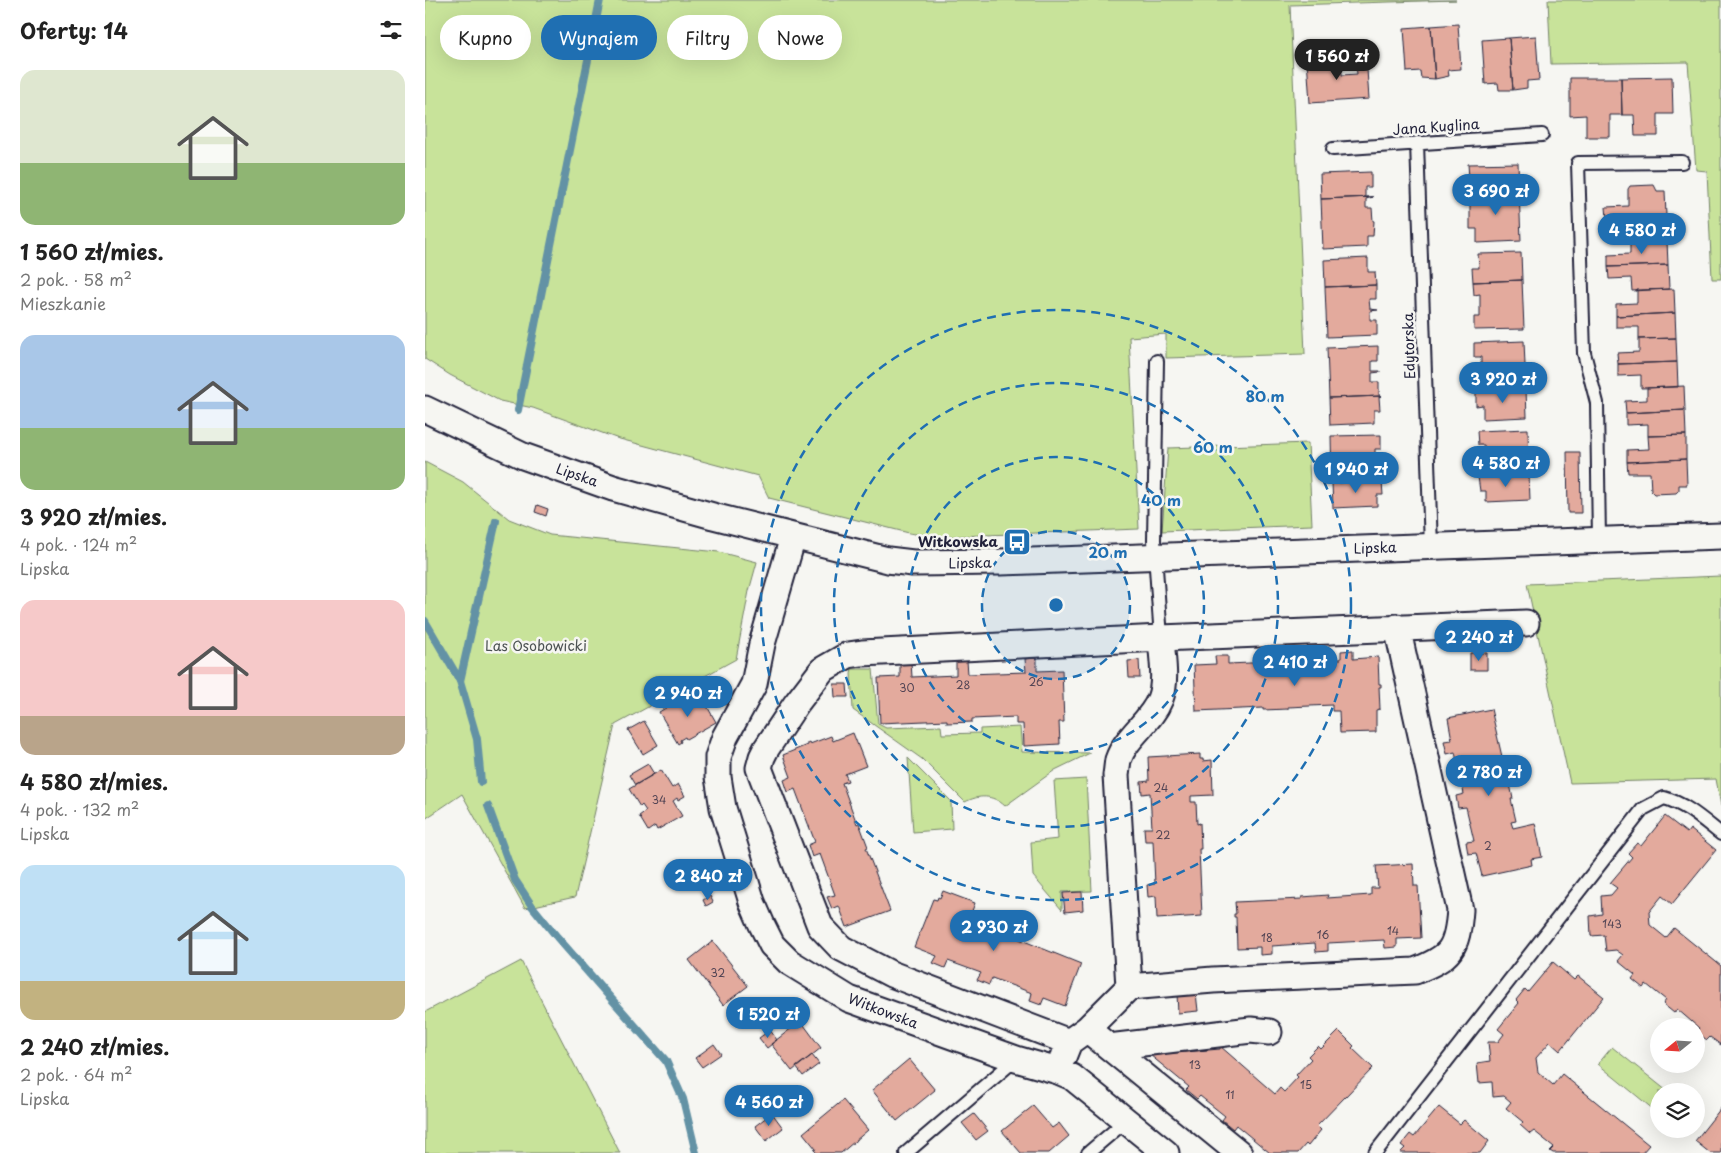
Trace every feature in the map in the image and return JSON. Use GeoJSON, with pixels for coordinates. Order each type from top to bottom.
{"type":"FeatureCollection","features":[{"type":"Feature","properties":{"kind":"street","name":"Lipska"},"geometry":{"type":"LineString","coordinates":[[425,409],[523,456],[587,479],[793,537],[888,560],[913,563],[1000,562],[1721,536]]}},
{"type":"Feature","properties":{"kind":"street","name":"Witkowska"},"geometry":{"type":"LineString","coordinates":[[793,537],[762,644],[754,684],[725,737],[718,757],[717,778],[723,808],[752,902],[772,944],[789,962],[849,999],[1072,1077],[1166,1153]]}},
{"type":"Feature","properties":{"kind":"street"},"geometry":{"type":"LineString","coordinates":[[1239,1153],[1109,1047],[891,974],[841,948],[820,926],[759,768],[766,748],[822,670],[848,656],[862,653],[1526,623]]}},
{"type":"Feature","properties":{"kind":"street"},"geometry":{"type":"LineString","coordinates":[[1058,1071],[1078,1036],[1129,987],[1213,980],[1415,971],[1433,964],[1448,954],[1455,942],[1459,929],[1460,910],[1397,628]]}},
{"type":"Feature","properties":{"kind":"street"},"geometry":{"type":"LineString","coordinates":[[1129,987],[1116,775],[1119,760],[1126,746],[1156,708],[1161,698],[1163,685],[1161,638]]}},
{"type":"Feature","properties":{"kind":"street"},"geometry":{"type":"LineString","coordinates":[[1109,1047],[1251,1030],[1269,1032]]}},
{"type":"Feature","properties":{"kind":"lane","name":"Jana Kuglina"},"geometry":{"type":"LineString","coordinates":[[1333,149],[1542,135]]}},
{"type":"Feature","properties":{"kind":"lane","name":"Edytorska"},"geometry":{"type":"LineString","coordinates":[[1417,143],[1431,547]]}},
{"type":"Feature","properties":{"kind":"lane"},"geometry":{"type":"LineString","coordinates":[[1599,540],[1597,403],[1584,352],[1578,163],[1682,162]]}},
{"type":"Feature","properties":{"kind":"lane"},"geometry":{"type":"LineString","coordinates":[[1157,361],[1154,540],[1161,638]]}},
{"type":"Feature","properties":{"kind":"lane"},"geometry":{"type":"LineString","coordinates":[[1375,1153],[1643,809],[1664,798],[1681,803],[1721,834]]}},
{"type":"Feature","properties":{"kind":"lane"},"geometry":{"type":"LineString","coordinates":[[906,1153],[1016,1059]]}},
{"type":"Feature","properties":{"kind":"lane"},"geometry":{"type":"LineString","coordinates":[[1088,1153],[1127,1120]]}},
{"type":"Feature","properties":{"kind":"green space"},"geometry":{"type":"Polygon","coordinates":[[[425,0],[1456,0],[1290,5],[1305,354],[1166,358],[1166,334],[1129,337],[1139,529],[935,537],[909,533],[769,498],[758,476],[616,438],[533,408],[500,401],[450,375],[425,359],[425,0]]]}},
{"type":"Feature","properties":{"kind":"green space"},"geometry":{"type":"Polygon","coordinates":[[[1548,0],[1721,0],[1721,279],[1712,279],[1707,171],[1696,170],[1688,62],[1551,64],[1548,0]]]}},
{"type":"Feature","properties":{"kind":"green space"},"geometry":{"type":"Polygon","coordinates":[[[1308,443],[1312,525],[1162,531],[1168,448],[1308,443]]]}},
{"type":"Feature","properties":{"kind":"green space","name":"Las Osobowicki"},"geometry":{"type":"Polygon","coordinates":[[[425,462],[463,482],[509,519],[550,535],[719,552],[757,562],[749,591],[736,659],[615,725],[575,897],[525,908],[462,794],[425,819],[425,462]]]}},
{"type":"Feature","properties":{"kind":"green space"},"geometry":{"type":"Polygon","coordinates":[[[1721,576],[1721,806],[1716,779],[1570,783],[1527,584],[1721,576]]]}},
{"type":"Feature","properties":{"kind":"green space"},"geometry":{"type":"Polygon","coordinates":[[[852,669],[873,669],[878,724],[886,728],[941,726],[942,734],[980,733],[980,729],[1020,727],[1022,752],[1090,753],[1055,770],[1005,806],[995,799],[985,797],[965,802],[922,759],[853,710],[852,669]]]}},
{"type":"Feature","properties":{"kind":"green space"},"geometry":{"type":"Polygon","coordinates":[[[908,758],[951,801],[952,829],[913,832],[908,758]]]}},
{"type":"Feature","properties":{"kind":"green space"},"geometry":{"type":"Polygon","coordinates":[[[1086,779],[1092,891],[1062,892],[1062,910],[1033,876],[1031,842],[1058,839],[1054,781],[1086,779]]]}},
{"type":"Feature","properties":{"kind":"green space"},"geometry":{"type":"Polygon","coordinates":[[[521,961],[620,1153],[425,1153],[425,1012],[521,961]]]}},
{"type":"Feature","properties":{"kind":"green space"},"geometry":{"type":"Polygon","coordinates":[[[1612,1047],[1657,1083],[1650,1083],[1650,1107],[1598,1064],[1612,1047]]]}},
{"type":"Feature","properties":{"kind":"building"},"geometry":{"type":"Polygon","coordinates":[[[1458,24],[1461,69],[1448,70],[1449,76],[1435,79],[1431,26],[1458,24]]]}},
{"type":"Feature","properties":{"kind":"building"},"geometry":{"type":"Polygon","coordinates":[[[1431,26],[1435,79],[1421,78],[1420,71],[1407,72],[1404,28],[1431,26]]]}},
{"type":"Feature","properties":{"kind":"building"},"geometry":{"type":"Polygon","coordinates":[[[1536,36],[1539,80],[1527,81],[1527,88],[1513,90],[1509,38],[1536,36]]]}},
{"type":"Feature","properties":{"kind":"building"},"geometry":{"type":"Polygon","coordinates":[[[1509,38],[1513,90],[1499,90],[1498,83],[1485,84],[1482,40],[1509,38]]]}},
{"type":"Feature","properties":{"kind":"building"},"geometry":{"type":"Polygon","coordinates":[[[1366,55],[1369,99],[1310,103],[1307,59],[1341,57],[1342,75],[1357,74],[1355,56],[1366,55]]]}},
{"type":"Feature","properties":{"kind":"building"},"geometry":{"type":"Polygon","coordinates":[[[1672,77],[1673,114],[1658,114],[1658,136],[1635,136],[1634,115],[1622,115],[1621,78],[1672,77]]]}},
{"type":"Feature","properties":{"kind":"building"},"geometry":{"type":"Polygon","coordinates":[[[1570,78],[1621,78],[1622,115],[1610,115],[1610,137],[1586,137],[1586,115],[1570,116],[1570,78]]]}},
{"type":"Feature","properties":{"kind":"building"},"geometry":{"type":"Polygon","coordinates":[[[1518,163],[1519,189],[1475,191],[1475,178],[1469,178],[1468,164],[1518,163]]]}},
{"type":"Feature","properties":{"kind":"building"},"geometry":{"type":"Polygon","coordinates":[[[1371,172],[1371,187],[1365,187],[1365,197],[1373,197],[1321,199],[1320,174],[1371,172]]]}},
{"type":"Feature","properties":{"kind":"building"},"geometry":{"type":"Polygon","coordinates":[[[1654,185],[1657,191],[1665,191],[1666,216],[1607,218],[1606,207],[1628,206],[1628,189],[1630,186],[1654,185]]]}},
{"type":"Feature","properties":{"kind":"building"},"geometry":{"type":"Polygon","coordinates":[[[1519,189],[1521,241],[1477,243],[1477,229],[1470,229],[1470,203],[1475,202],[1475,191],[1519,189]]]}},
{"type":"Feature","properties":{"kind":"building"},"geometry":{"type":"Polygon","coordinates":[[[1373,197],[1366,199],[1366,208],[1372,208],[1374,221],[1373,236],[1367,236],[1367,247],[1323,249],[1321,199],[1373,197]]]}},
{"type":"Feature","properties":{"kind":"building"},"geometry":{"type":"Polygon","coordinates":[[[1666,216],[1667,241],[1630,242],[1629,229],[1607,230],[1607,218],[1666,216]]]}},
{"type":"Feature","properties":{"kind":"building"},"geometry":{"type":"Polygon","coordinates":[[[1667,241],[1668,265],[1608,267],[1608,255],[1630,254],[1630,242],[1667,241]]]}},
{"type":"Feature","properties":{"kind":"building"},"geometry":{"type":"Polygon","coordinates":[[[1521,253],[1522,280],[1473,282],[1472,268],[1479,268],[1478,254],[1521,253]]]}},
{"type":"Feature","properties":{"kind":"building"},"geometry":{"type":"Polygon","coordinates":[[[1368,258],[1368,272],[1375,272],[1376,285],[1325,287],[1324,260],[1368,258]]]}},
{"type":"Feature","properties":{"kind":"building"},"geometry":{"type":"Polygon","coordinates":[[[1668,265],[1669,289],[1632,291],[1631,278],[1609,279],[1608,267],[1668,265]]]}},
{"type":"Feature","properties":{"kind":"building"},"geometry":{"type":"Polygon","coordinates":[[[1522,280],[1524,329],[1474,330],[1474,317],[1480,317],[1480,294],[1474,295],[1473,282],[1522,280]]]}},
{"type":"Feature","properties":{"kind":"building"},"geometry":{"type":"Polygon","coordinates":[[[1376,285],[1376,299],[1369,299],[1370,309],[1378,310],[1370,311],[1370,320],[1377,320],[1377,335],[1327,337],[1325,287],[1376,285]]]}},
{"type":"Feature","properties":{"kind":"building"},"geometry":{"type":"Polygon","coordinates":[[[1674,289],[1675,313],[1616,316],[1616,304],[1637,303],[1637,290],[1674,289]]]}},
{"type":"Feature","properties":{"kind":"building"},"geometry":{"type":"Polygon","coordinates":[[[1675,313],[1676,338],[1639,339],[1639,327],[1616,327],[1616,316],[1675,313]]]}},
{"type":"Feature","properties":{"kind":"building"},"geometry":{"type":"Polygon","coordinates":[[[1676,338],[1677,362],[1618,364],[1617,353],[1639,352],[1639,339],[1676,338]]]}},
{"type":"Feature","properties":{"kind":"building"},"geometry":{"type":"Polygon","coordinates":[[[1524,341],[1526,390],[1476,392],[1475,378],[1482,378],[1481,369],[1474,369],[1473,367],[1481,367],[1481,357],[1474,357],[1474,343],[1524,341]]]}},
{"type":"Feature","properties":{"kind":"building"},"geometry":{"type":"Polygon","coordinates":[[[1378,346],[1378,361],[1372,361],[1372,371],[1380,372],[1372,373],[1372,382],[1379,382],[1379,395],[1381,396],[1329,398],[1327,348],[1378,346]]]}},
{"type":"Feature","properties":{"kind":"building"},"geometry":{"type":"Polygon","coordinates":[[[1677,362],[1678,387],[1641,388],[1641,375],[1618,376],[1618,364],[1677,362]]]}},
{"type":"Feature","properties":{"kind":"building"},"geometry":{"type":"Polygon","coordinates":[[[1684,386],[1685,410],[1626,413],[1625,401],[1647,400],[1647,388],[1684,386]]]}},
{"type":"Feature","properties":{"kind":"building"},"geometry":{"type":"Polygon","coordinates":[[[1526,390],[1527,417],[1483,419],[1483,405],[1476,406],[1476,393],[1474,392],[1526,390]]]}},
{"type":"Feature","properties":{"kind":"building"},"geometry":{"type":"Polygon","coordinates":[[[1381,396],[1379,397],[1380,410],[1374,410],[1374,423],[1330,425],[1329,398],[1381,396]]]}},
{"type":"Feature","properties":{"kind":"building"},"geometry":{"type":"Polygon","coordinates":[[[1685,410],[1686,435],[1648,436],[1648,424],[1626,425],[1626,413],[1685,410]]]}},
{"type":"Feature","properties":{"kind":"building"},"geometry":{"type":"Polygon","coordinates":[[[1528,429],[1529,475],[1478,477],[1478,463],[1485,463],[1484,455],[1477,454],[1485,454],[1484,445],[1478,445],[1477,431],[1528,429]]]}},
{"type":"Feature","properties":{"kind":"building"},"geometry":{"type":"Polygon","coordinates":[[[1381,435],[1381,449],[1375,449],[1375,458],[1383,457],[1383,459],[1376,459],[1376,467],[1382,467],[1382,480],[1384,481],[1332,483],[1331,436],[1381,435]]]}},
{"type":"Feature","properties":{"kind":"building"},"geometry":{"type":"Polygon","coordinates":[[[1686,435],[1686,459],[1627,462],[1627,450],[1649,449],[1648,436],[1686,435]]]}},
{"type":"Feature","properties":{"kind":"building"},"geometry":{"type":"Polygon","coordinates":[[[1567,452],[1580,452],[1581,513],[1568,513],[1567,452]]]}},
{"type":"Feature","properties":{"kind":"building"},"geometry":{"type":"Polygon","coordinates":[[[1686,459],[1687,485],[1679,485],[1679,490],[1676,493],[1654,494],[1651,491],[1650,473],[1628,473],[1627,462],[1686,459]]]}},
{"type":"Feature","properties":{"kind":"building"},"geometry":{"type":"Polygon","coordinates":[[[1529,475],[1530,500],[1486,502],[1486,491],[1480,491],[1478,477],[1529,475]]]}},
{"type":"Feature","properties":{"kind":"building"},"geometry":{"type":"Polygon","coordinates":[[[1384,481],[1382,482],[1383,495],[1377,495],[1377,506],[1333,508],[1332,483],[1384,481]]]}},
{"type":"Feature","properties":{"kind":"building"},"geometry":{"type":"Polygon","coordinates":[[[537,505],[548,509],[546,516],[535,512],[537,505]]]}},
{"type":"Feature","properties":{"kind":"building"},"geometry":{"type":"Polygon","coordinates":[[[1353,650],[1353,659],[1378,657],[1379,684],[1381,684],[1381,687],[1379,687],[1380,709],[1376,710],[1376,732],[1340,733],[1339,711],[1332,711],[1332,705],[1288,707],[1288,709],[1263,710],[1263,708],[1196,711],[1194,665],[1216,664],[1215,656],[1228,656],[1228,664],[1272,662],[1272,654],[1284,653],[1284,661],[1341,659],[1341,651],[1353,650]]]}},
{"type":"Feature","properties":{"kind":"building"},"geometry":{"type":"Polygon","coordinates":[[[1470,653],[1487,653],[1487,670],[1470,670],[1470,653]]]}},
{"type":"Feature","properties":{"kind":"building"},"geometry":{"type":"Polygon","coordinates":[[[1037,658],[1037,671],[1062,670],[1064,722],[1059,722],[1060,744],[1024,746],[1023,724],[1016,724],[1016,717],[972,719],[972,722],[947,723],[947,720],[880,723],[878,678],[900,677],[900,664],[911,663],[912,677],[956,675],[956,662],[967,661],[968,674],[1026,672],[1025,659],[1037,658]]]}},
{"type":"Feature","properties":{"kind":"building"},"geometry":{"type":"Polygon","coordinates":[[[1139,660],[1140,678],[1129,678],[1128,661],[1139,660]]]}},
{"type":"Feature","properties":{"kind":"building"},"geometry":{"type":"Polygon","coordinates":[[[834,684],[847,684],[848,697],[835,697],[834,684]]]}},
{"type":"Feature","properties":{"kind":"building"},"geometry":{"type":"Polygon","coordinates":[[[700,694],[716,722],[686,739],[685,737],[678,744],[659,712],[676,702],[678,706],[700,694]]]}},
{"type":"Feature","properties":{"kind":"building"},"geometry":{"type":"Polygon","coordinates":[[[1491,709],[1513,799],[1511,799],[1516,821],[1511,822],[1513,828],[1535,823],[1542,857],[1531,859],[1532,865],[1482,876],[1476,853],[1468,854],[1466,842],[1474,841],[1466,807],[1458,808],[1456,796],[1464,794],[1455,752],[1447,754],[1444,741],[1452,740],[1448,718],[1491,709]]]}},
{"type":"Feature","properties":{"kind":"building"},"geometry":{"type":"Polygon","coordinates":[[[644,721],[658,745],[643,754],[628,730],[644,721]]]}},
{"type":"Feature","properties":{"kind":"building"},"geometry":{"type":"Polygon","coordinates":[[[853,733],[866,766],[845,774],[848,781],[842,783],[857,824],[859,823],[868,847],[866,848],[890,911],[847,927],[839,906],[832,909],[827,897],[835,895],[820,854],[812,857],[808,845],[815,842],[795,789],[788,792],[784,780],[791,777],[783,755],[807,745],[809,742],[810,744],[831,736],[833,741],[853,733]]]}},
{"type":"Feature","properties":{"kind":"building"},"geometry":{"type":"Polygon","coordinates":[[[1200,754],[1200,759],[1203,759],[1203,761],[1212,760],[1213,795],[1191,796],[1191,802],[1196,802],[1197,824],[1200,823],[1201,849],[1199,849],[1202,916],[1157,919],[1156,896],[1148,897],[1147,885],[1155,884],[1153,841],[1145,841],[1144,828],[1152,828],[1150,793],[1142,794],[1141,782],[1149,781],[1148,757],[1200,754]]]}},
{"type":"Feature","properties":{"kind":"building"},"geometry":{"type":"Polygon","coordinates":[[[648,764],[654,774],[635,785],[629,775],[648,764]]]}},
{"type":"Feature","properties":{"kind":"building"},"geometry":{"type":"Polygon","coordinates":[[[661,770],[672,788],[678,784],[685,796],[673,801],[682,816],[657,830],[655,826],[648,831],[639,816],[646,811],[642,805],[640,807],[629,789],[661,770]]]}},
{"type":"Feature","properties":{"kind":"building"},"geometry":{"type":"Polygon","coordinates":[[[1665,816],[1687,833],[1690,829],[1716,850],[1672,904],[1662,896],[1649,912],[1650,925],[1666,938],[1674,928],[1721,966],[1721,1045],[1710,1037],[1707,1040],[1705,1039],[1705,1018],[1687,1018],[1677,1009],[1674,1013],[1663,1004],[1666,1000],[1646,984],[1643,988],[1632,979],[1635,975],[1618,961],[1623,955],[1616,950],[1606,951],[1604,935],[1591,936],[1590,916],[1602,914],[1601,896],[1611,895],[1617,888],[1610,883],[1632,857],[1628,853],[1637,843],[1641,846],[1665,816]]]}},
{"type":"Feature","properties":{"kind":"building"},"geometry":{"type":"Polygon","coordinates":[[[1413,864],[1414,886],[1418,886],[1421,938],[1397,939],[1397,947],[1385,948],[1384,940],[1328,943],[1328,951],[1316,952],[1315,943],[1272,946],[1272,954],[1260,955],[1260,947],[1237,948],[1236,917],[1234,917],[1234,914],[1236,914],[1235,902],[1302,899],[1302,897],[1328,895],[1327,898],[1371,895],[1371,888],[1378,888],[1376,866],[1413,864]]]}},
{"type":"Feature","properties":{"kind":"building"},"geometry":{"type":"Polygon","coordinates":[[[943,891],[975,903],[967,924],[973,926],[974,922],[995,930],[996,928],[1081,964],[1065,1006],[1044,998],[1041,1005],[1030,1001],[1032,993],[992,978],[989,985],[977,980],[981,973],[948,961],[945,968],[933,963],[937,956],[914,947],[933,899],[937,900],[938,897],[940,898],[943,891]]]}},
{"type":"Feature","properties":{"kind":"building"},"geometry":{"type":"Polygon","coordinates":[[[1082,892],[1083,910],[1065,912],[1063,893],[1082,892]]]}},
{"type":"Feature","properties":{"kind":"building"},"geometry":{"type":"Polygon","coordinates":[[[710,896],[713,902],[706,906],[703,900],[710,896]]]}},
{"type":"Feature","properties":{"kind":"building"},"geometry":{"type":"Polygon","coordinates":[[[713,941],[748,986],[723,1005],[689,960],[713,941]]]}},
{"type":"Feature","properties":{"kind":"building"},"geometry":{"type":"Polygon","coordinates":[[[1553,962],[1574,980],[1578,976],[1604,997],[1560,1051],[1550,1042],[1536,1058],[1538,1072],[1553,1085],[1562,1074],[1649,1145],[1642,1153],[1553,1153],[1550,1151],[1554,1147],[1534,1131],[1530,1134],[1520,1125],[1523,1122],[1506,1108],[1511,1102],[1504,1096],[1493,1097],[1492,1082],[1479,1083],[1477,1063],[1490,1061],[1488,1042],[1498,1042],[1504,1034],[1498,1029],[1519,1003],[1516,1000],[1525,989],[1528,992],[1553,962]]]}},
{"type":"Feature","properties":{"kind":"building"},"geometry":{"type":"Polygon","coordinates":[[[1196,993],[1198,1011],[1178,1013],[1177,994],[1196,993]]]}},
{"type":"Feature","properties":{"kind":"building"},"geometry":{"type":"Polygon","coordinates":[[[801,1021],[821,1048],[792,1071],[771,1044],[801,1021]]]}},
{"type":"Feature","properties":{"kind":"building"},"geometry":{"type":"Polygon","coordinates":[[[770,1030],[777,1040],[767,1048],[759,1038],[770,1030]]]}},
{"type":"Feature","properties":{"kind":"building"},"geometry":{"type":"Polygon","coordinates":[[[1339,1031],[1354,1046],[1352,1048],[1373,1068],[1317,1126],[1321,1130],[1308,1146],[1306,1144],[1298,1153],[1270,1153],[1236,1125],[1233,1129],[1222,1120],[1225,1116],[1200,1096],[1197,1099],[1186,1090],[1189,1087],[1150,1055],[1220,1049],[1220,1046],[1275,1094],[1280,1088],[1284,1092],[1311,1059],[1308,1056],[1318,1046],[1321,1049],[1339,1031]]]}},
{"type":"Feature","properties":{"kind":"building"},"geometry":{"type":"Polygon","coordinates":[[[714,1044],[721,1054],[702,1067],[695,1058],[714,1044]]]}},
{"type":"Feature","properties":{"kind":"building"},"geometry":{"type":"Polygon","coordinates":[[[812,1055],[819,1064],[803,1076],[796,1067],[812,1055]]]}},
{"type":"Feature","properties":{"kind":"building"},"geometry":{"type":"Polygon","coordinates":[[[909,1059],[935,1090],[897,1121],[872,1090],[909,1059]]]}},
{"type":"Feature","properties":{"kind":"building"},"geometry":{"type":"Polygon","coordinates":[[[843,1100],[868,1130],[841,1153],[817,1153],[803,1133],[843,1100]]]}},
{"type":"Feature","properties":{"kind":"building"},"geometry":{"type":"Polygon","coordinates":[[[1033,1106],[1052,1128],[1059,1123],[1069,1136],[1049,1153],[1021,1153],[1002,1131],[1033,1106]]]}},
{"type":"Feature","properties":{"kind":"building"},"geometry":{"type":"Polygon","coordinates":[[[1439,1107],[1460,1124],[1464,1120],[1489,1141],[1480,1153],[1400,1153],[1405,1148],[1401,1145],[1410,1134],[1414,1137],[1439,1107]]]}},
{"type":"Feature","properties":{"kind":"building"},"geometry":{"type":"Polygon","coordinates":[[[1721,1108],[1721,1153],[1710,1153],[1695,1141],[1697,1138],[1705,1138],[1705,1128],[1721,1108]]]}},
{"type":"Feature","properties":{"kind":"building"},"geometry":{"type":"Polygon","coordinates":[[[772,1113],[783,1128],[766,1141],[755,1126],[772,1113]]]}},
{"type":"Feature","properties":{"kind":"building"},"geometry":{"type":"Polygon","coordinates":[[[974,1114],[988,1131],[976,1140],[962,1123],[974,1114]]]}},
{"type":"Feature","properties":{"kind":"waterway"},"geometry":{"type":"LineString","coordinates":[[518,410],[600,0]]}},
{"type":"Feature","properties":{"kind":"waterway"},"geometry":{"type":"LineString","coordinates":[[460,681],[496,521]]}},
{"type":"Feature","properties":{"kind":"waterway"},"geometry":{"type":"LineString","coordinates":[[425,621],[460,681],[477,739],[481,782]]}},
{"type":"Feature","properties":{"kind":"waterway"},"geometry":{"type":"LineString","coordinates":[[488,806],[515,880],[532,906],[666,1061],[683,1099],[696,1153]]}},
{"type":"Feature","properties":{"kind":"place","name":"Witkowska"},"geometry":{"type":"Point","coordinates":[1017,542]}}]}
